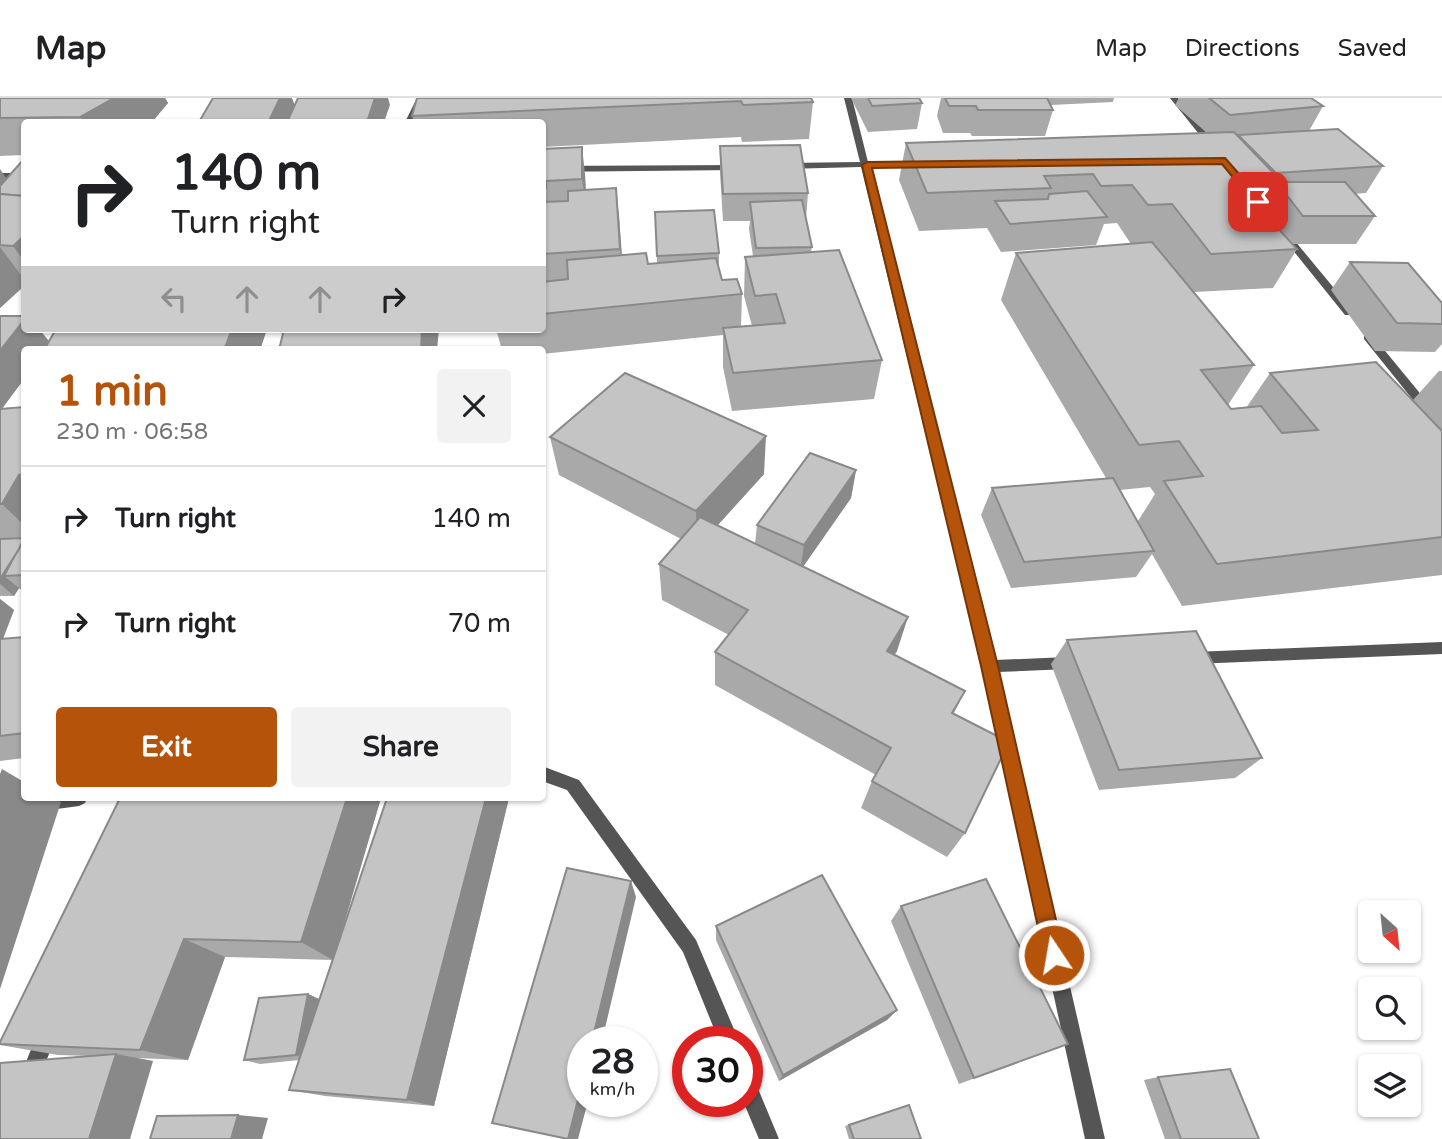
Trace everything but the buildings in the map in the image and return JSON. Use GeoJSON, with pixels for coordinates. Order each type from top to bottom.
{"type":"FeatureCollection","features":[{"type":"Feature","properties":{"kind":"street"},"geometry":{"type":"LineString","coordinates":[[411,119],[421,98]]}},
{"type":"Feature","properties":{"kind":"street"},"geometry":{"type":"LineString","coordinates":[[848,98],[867,165],[989,666],[1095,1139]]}},
{"type":"Feature","properties":{"kind":"street"},"geometry":{"type":"LineString","coordinates":[[1174,98],[1225,161]]}},
{"type":"Feature","properties":{"kind":"street"},"geometry":{"type":"LineString","coordinates":[[772,166],[936,164]]}},
{"type":"Feature","properties":{"kind":"street"},"geometry":{"type":"LineString","coordinates":[[546,169],[745,167]]}},
{"type":"Feature","properties":{"kind":"street"},"geometry":{"type":"LineString","coordinates":[[0,176],[21,176]]}},
{"type":"Feature","properties":{"kind":"street"},"geometry":{"type":"LineString","coordinates":[[16,190],[21,186]]}},
{"type":"Feature","properties":{"kind":"street"},"geometry":{"type":"LineString","coordinates":[[1277,225],[1355,321]]}},
{"type":"Feature","properties":{"kind":"street"},"geometry":{"type":"LineString","coordinates":[[1364,332],[1442,428]]}},
{"type":"Feature","properties":{"kind":"street"},"geometry":{"type":"LineString","coordinates":[[1181,658],[1442,648]]}},
{"type":"Feature","properties":{"kind":"street"},"geometry":{"type":"LineString","coordinates":[[989,666],[1085,662]]}},
{"type":"Feature","properties":{"kind":"street"},"geometry":{"type":"LineString","coordinates":[[546,775],[573,785],[690,946],[723,1026]]}},
{"type":"Feature","properties":{"kind":"street"},"geometry":{"type":"LineString","coordinates":[[26,806],[59,801]]}},
{"type":"Feature","properties":{"kind":"street"},"geometry":{"type":"LineString","coordinates":[[26,1088],[56,1013]]}},
{"type":"Feature","properties":{"kind":"street"},"geometry":{"type":"LineString","coordinates":[[760,1117],[769,1139]]}},
{"type":"Feature","properties":{"kind":"route"},"geometry":{"type":"LineString","coordinates":[[1054,955],[989,666],[867,165],[1225,161],[1258,202]]}}]}
